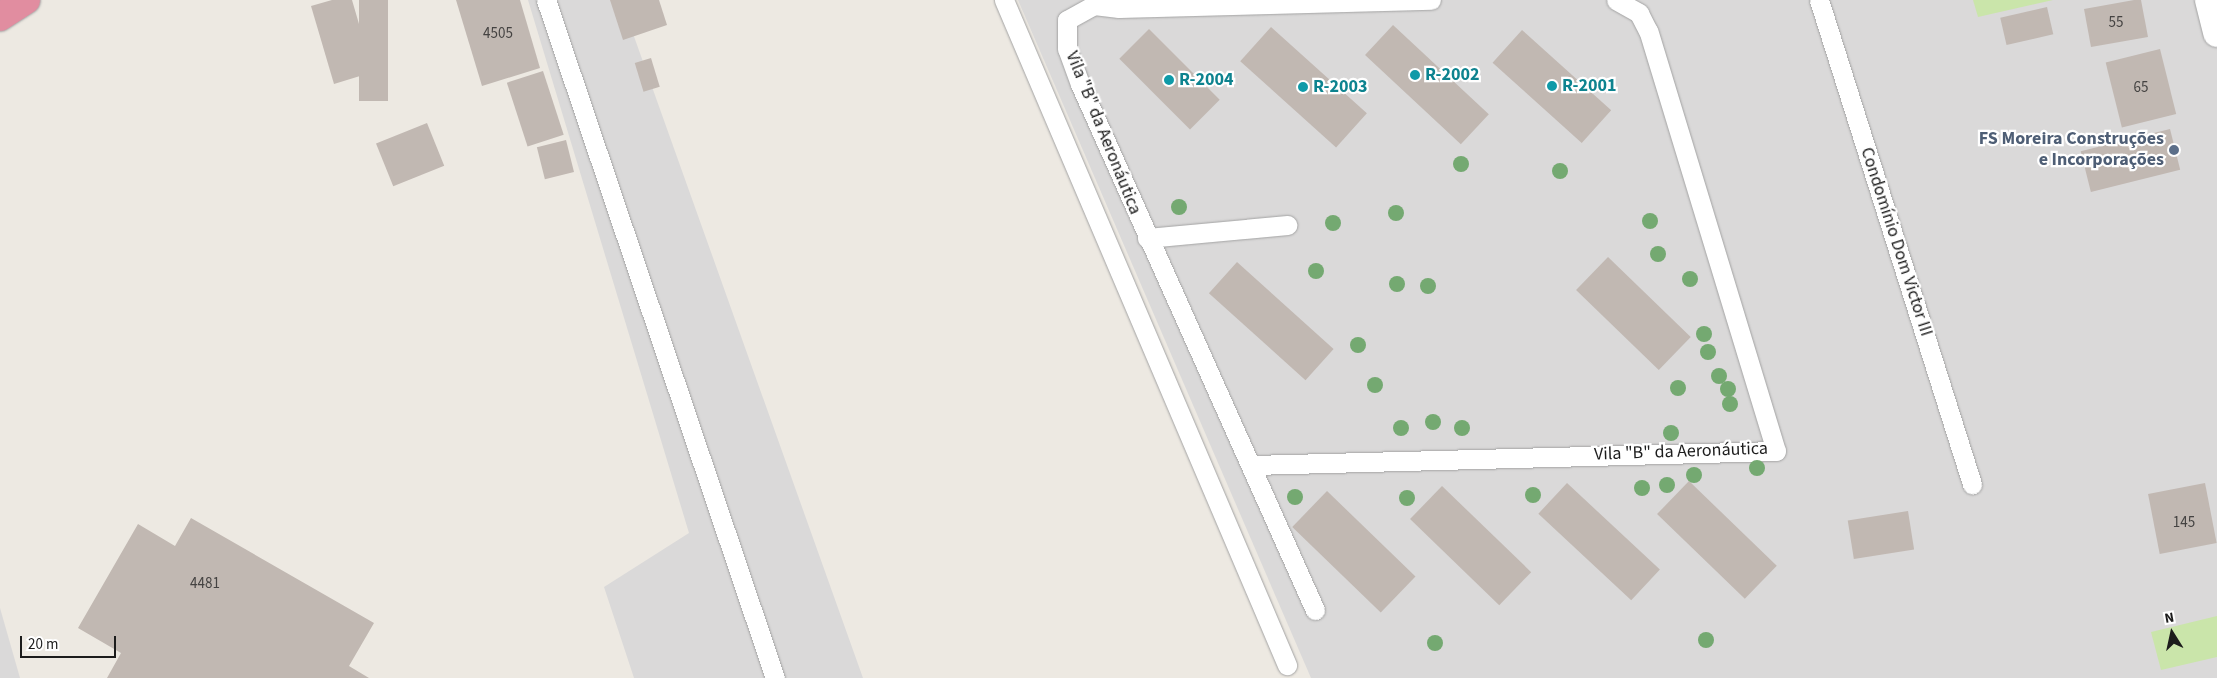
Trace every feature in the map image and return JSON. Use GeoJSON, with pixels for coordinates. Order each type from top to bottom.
{"type":"FeatureCollection","features":[{"type":"Feature","properties":{"kind":"highway"},"geometry":{"type":"LineString","coordinates":[[0,17],[26,0]]}},
{"type":"Feature","properties":{"kind":"street"},"geometry":{"type":"LineString","coordinates":[[2209,0],[2217,33]]}},
{"type":"Feature","properties":{"kind":"lane"},"geometry":{"type":"LineString","coordinates":[[546,0],[774,678]]}},
{"type":"Feature","properties":{"kind":"lane"},"geometry":{"type":"LineString","coordinates":[[1004,0],[1287,665]]}},
{"type":"Feature","properties":{"kind":"lane","name":"Vila \"B\" da Aeronáutica"},"geometry":{"type":"LineString","coordinates":[[1315,610],[1252,465],[1147,238],[1080,84],[1067,49],[1067,20],[1094,5],[1119,8],[1326,1],[1432,0]]}},
{"type":"Feature","properties":{"kind":"lane","name":"Vila \"B\" da Aeronáutica"},"geometry":{"type":"LineString","coordinates":[[1252,465],[1776,451],[1648,31],[1639,13],[1616,0]]}},
{"type":"Feature","properties":{"kind":"lane","name":"Condomínio Dom Victor III"},"geometry":{"type":"LineString","coordinates":[[1819,0],[1972,484]]}},
{"type":"Feature","properties":{"kind":"lane"},"geometry":{"type":"LineString","coordinates":[[1147,238],[1287,226]]}},
{"type":"Feature","properties":{"kind":"shaded area"},"geometry":{"type":"Polygon","coordinates":[[[528,0],[621,0],[863,678],[634,678],[604,587],[689,533],[528,0]]]}},
{"type":"Feature","properties":{"kind":"shaded area"},"geometry":{"type":"Polygon","coordinates":[[[1018,0],[2217,0],[2217,678],[1311,678],[1018,0]]]}},
{"type":"Feature","properties":{"kind":"shaded area"},"geometry":{"type":"Polygon","coordinates":[[[0,608],[20,678],[0,678],[0,608]]]}},
{"type":"Feature","properties":{"kind":"green space"},"geometry":{"type":"Polygon","coordinates":[[[1973,0],[2053,0],[1978,17],[1973,0]]]}},
{"type":"Feature","properties":{"kind":"green space"},"geometry":{"type":"Polygon","coordinates":[[[2217,616],[2217,657],[2161,670],[2151,632],[2217,616]]]}},
{"type":"Feature","properties":{"kind":"building"},"geometry":{"type":"Polygon","coordinates":[[[332,0],[352,0],[373,72],[334,84],[311,6],[332,0]]]}},
{"type":"Feature","properties":{"kind":"building"},"geometry":{"type":"Polygon","coordinates":[[[359,0],[388,0],[388,101],[359,101],[359,0]]]}},
{"type":"Feature","properties":{"kind":"building"},"geometry":{"type":"Polygon","coordinates":[[[456,0],[520,0],[540,68],[482,86],[456,0]]]}},
{"type":"Feature","properties":{"kind":"building"},"geometry":{"type":"Polygon","coordinates":[[[610,0],[659,0],[667,25],[623,40],[610,0]]]}},
{"type":"Feature","properties":{"kind":"building"},"geometry":{"type":"Polygon","coordinates":[[[2141,0],[2148,37],[2091,47],[2084,9],[2141,0]]]}},
{"type":"Feature","properties":{"kind":"building"},"geometry":{"type":"Polygon","coordinates":[[[2047,7],[2053,34],[2007,45],[2000,18],[2047,7]]]}},
{"type":"Feature","properties":{"kind":"building","name":"R-2002"},"geometry":{"type":"Polygon","coordinates":[[[1393,25],[1489,114],[1461,144],[1365,55],[1393,25]]]}},
{"type":"Feature","properties":{"kind":"building","name":"R-2003"},"geometry":{"type":"Polygon","coordinates":[[[1271,27],[1367,113],[1336,148],[1240,61],[1271,27]]]}},
{"type":"Feature","properties":{"kind":"building","name":"R-2004"},"geometry":{"type":"Polygon","coordinates":[[[1149,29],[1220,100],[1190,129],[1119,59],[1149,29]]]}},
{"type":"Feature","properties":{"kind":"building","name":"R-2001"},"geometry":{"type":"Polygon","coordinates":[[[1522,30],[1611,110],[1582,143],[1493,63],[1522,30]]]}},
{"type":"Feature","properties":{"kind":"building"},"geometry":{"type":"Polygon","coordinates":[[[2160,49],[2176,114],[2122,128],[2106,63],[2160,49]]]}},
{"type":"Feature","properties":{"kind":"building"},"geometry":{"type":"Polygon","coordinates":[[[651,58],[660,87],[644,92],[635,63],[651,58]]]}},
{"type":"Feature","properties":{"kind":"building"},"geometry":{"type":"Polygon","coordinates":[[[543,71],[564,135],[528,146],[507,83],[543,71]]]}},
{"type":"Feature","properties":{"kind":"building"},"geometry":{"type":"Polygon","coordinates":[[[427,123],[444,166],[393,186],[376,144],[427,123]]]}},
{"type":"Feature","properties":{"kind":"building"},"geometry":{"type":"Polygon","coordinates":[[[2170,129],[2180,170],[2091,192],[2081,151],[2170,129]]]}},
{"type":"Feature","properties":{"kind":"building"},"geometry":{"type":"Polygon","coordinates":[[[566,140],[574,172],[545,179],[537,147],[566,140]]]}},
{"type":"Feature","properties":{"kind":"building"},"geometry":{"type":"Polygon","coordinates":[[[1608,257],[1691,337],[1659,370],[1576,290],[1608,257]]]}},
{"type":"Feature","properties":{"kind":"building"},"geometry":{"type":"Polygon","coordinates":[[[1237,262],[1334,349],[1306,380],[1209,293],[1237,262]]]}},
{"type":"Feature","properties":{"kind":"building"},"geometry":{"type":"Polygon","coordinates":[[[1689,481],[1777,566],[1745,599],[1657,514],[1689,481]]]}},
{"type":"Feature","properties":{"kind":"building"},"geometry":{"type":"Polygon","coordinates":[[[1567,483],[1660,570],[1631,600],[1538,514],[1567,483]]]}},
{"type":"Feature","properties":{"kind":"building"},"geometry":{"type":"Polygon","coordinates":[[[2205,483],[2217,543],[2160,554],[2148,494],[2205,483]]]}},
{"type":"Feature","properties":{"kind":"building"},"geometry":{"type":"Polygon","coordinates":[[[1442,486],[1531,572],[1499,605],[1410,519],[1442,486]]]}},
{"type":"Feature","properties":{"kind":"building"},"geometry":{"type":"Polygon","coordinates":[[[1327,491],[1415,576],[1381,612],[1292,527],[1327,491]]]}},
{"type":"Feature","properties":{"kind":"building"},"geometry":{"type":"Polygon","coordinates":[[[1908,511],[1914,550],[1854,559],[1848,521],[1908,511]]]}},
{"type":"Feature","properties":{"kind":"building"},"geometry":{"type":"Polygon","coordinates":[[[191,518],[374,623],[349,666],[369,678],[107,678],[121,653],[78,628],[138,524],[175,546],[191,518]]]}},
{"type":"Feature","properties":{"kind":"place","name":"R-2002"},"geometry":{"type":"Point","coordinates":[1415,75]}},
{"type":"Feature","properties":{"kind":"place","name":"R-2004"},"geometry":{"type":"Point","coordinates":[1169,80]}},
{"type":"Feature","properties":{"kind":"place","name":"R-2001"},"geometry":{"type":"Point","coordinates":[1552,86]}},
{"type":"Feature","properties":{"kind":"place","name":"R-2003"},"geometry":{"type":"Point","coordinates":[1303,87]}},
{"type":"Feature","properties":{"kind":"place","name":"FS Moreira Construções e Incorporações"},"geometry":{"type":"Point","coordinates":[2174,150]}}]}
